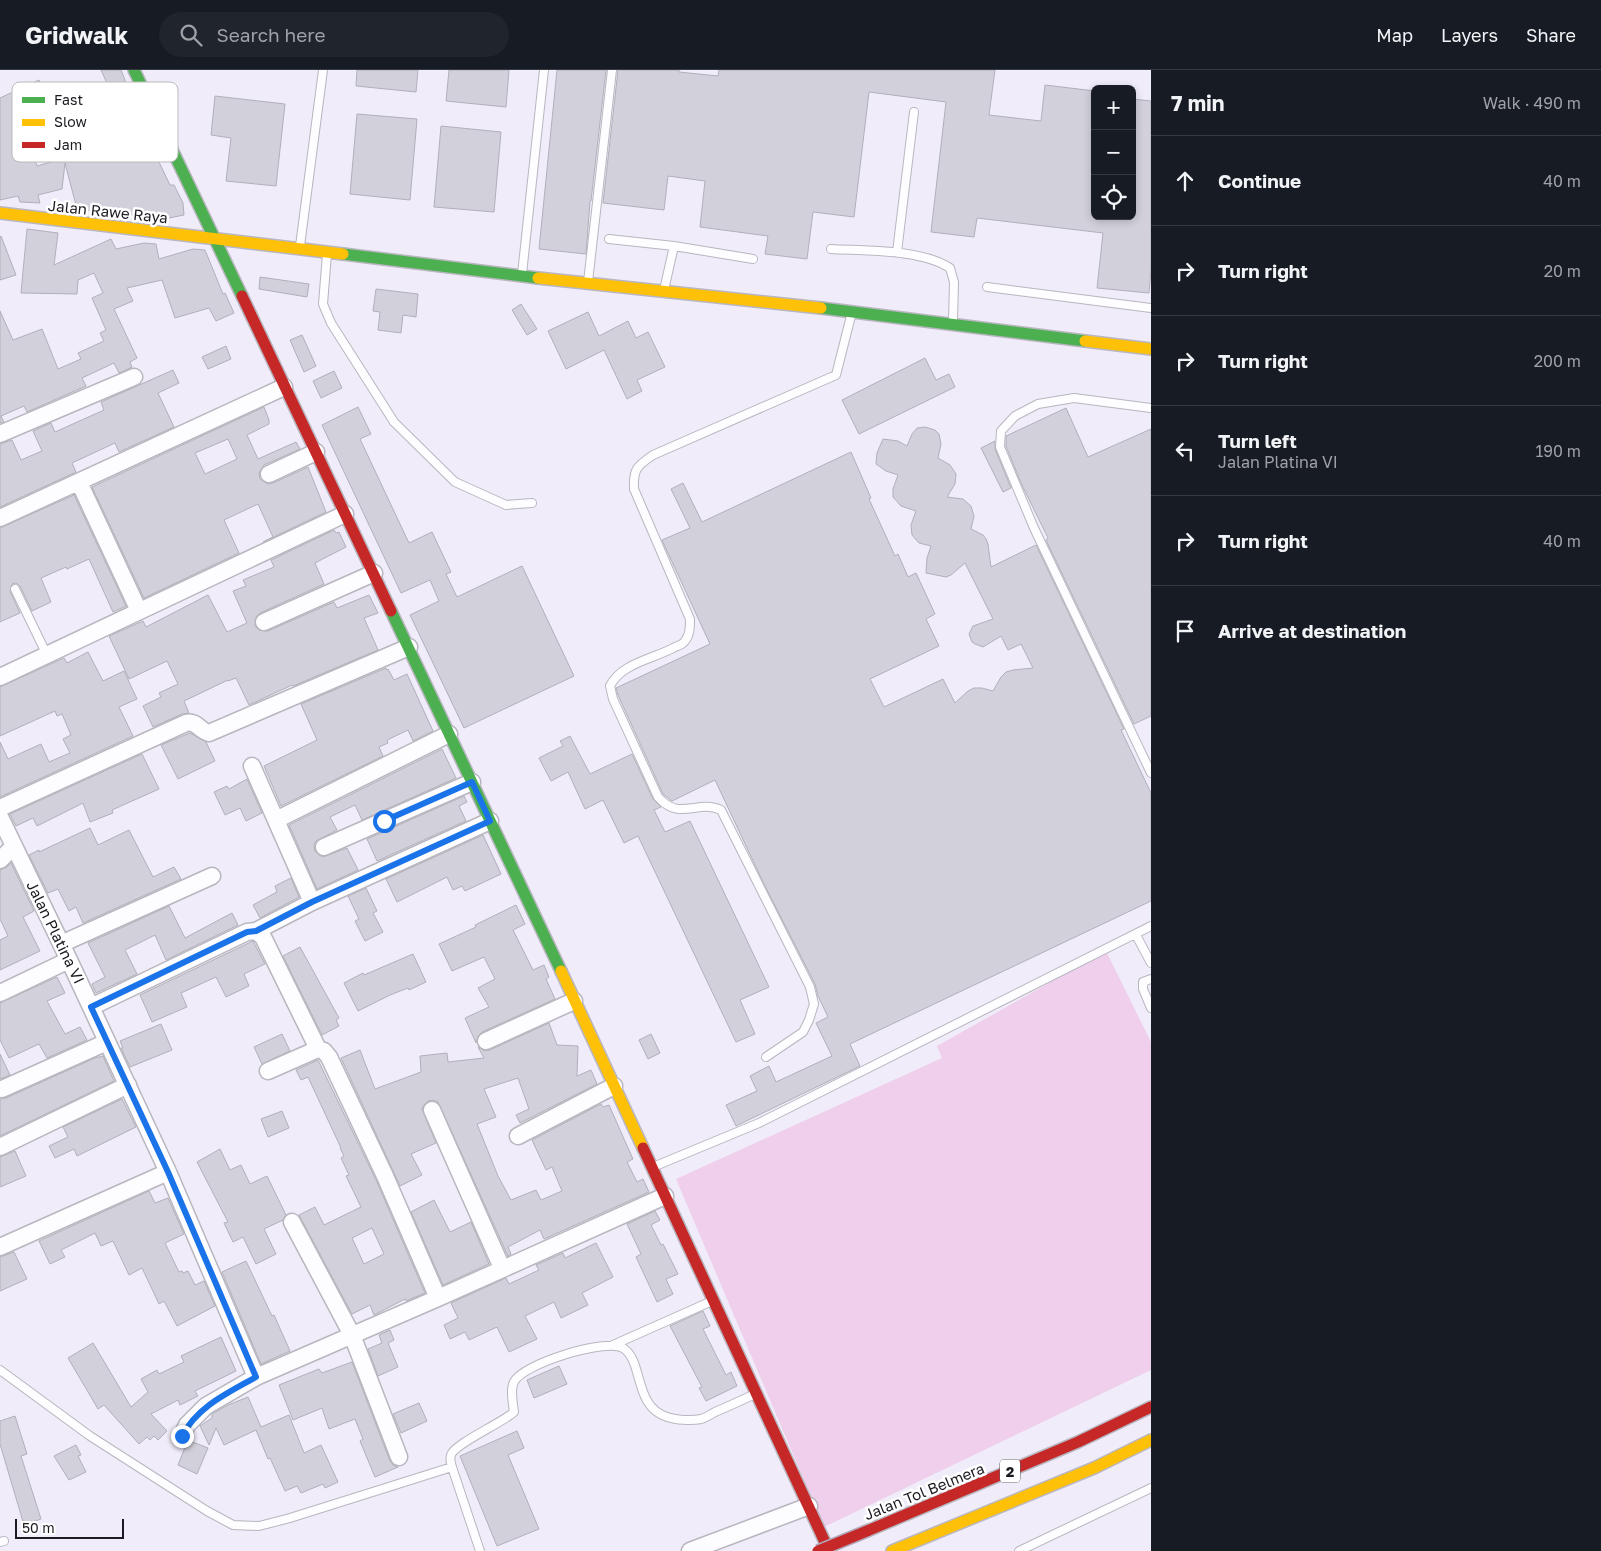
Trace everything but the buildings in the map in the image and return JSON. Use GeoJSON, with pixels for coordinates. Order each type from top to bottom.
{"type":"FeatureCollection","features":[{"type":"Feature","properties":{"kind":"main road"},"geometry":{"type":"LineString","coordinates":[[134,70],[140,82]]}},
{"type":"Feature","properties":{"kind":"main road"},"geometry":{"type":"LineString","coordinates":[[177,162],[450,734],[652,1167],[754,1394],[829,1551]]}},
{"type":"Feature","properties":{"kind":"main road","name":"Jalan Rawe Raya"},"geometry":{"type":"LineString","coordinates":[[0,214],[225,239],[522,276],[853,311],[1151,349]]}},
{"type":"Feature","properties":{"kind":"main road","name":"Jalan Tol Belmera"},"geometry":{"type":"LineString","coordinates":[[818,1551],[1069,1446],[1151,1407]]}},
{"type":"Feature","properties":{"kind":"main road","name":"2"},"geometry":{"type":"LineString","coordinates":[[892,1551],[1094,1468],[1151,1440]]}},
{"type":"Feature","properties":{"kind":"street"},"geometry":{"type":"LineString","coordinates":[[0,434],[134,377]]}},
{"type":"Feature","properties":{"kind":"street"},"geometry":{"type":"LineString","coordinates":[[0,518],[284,387]]}},
{"type":"Feature","properties":{"kind":"street"},"geometry":{"type":"LineString","coordinates":[[269,474],[316,452]]}},
{"type":"Feature","properties":{"kind":"street"},"geometry":{"type":"LineString","coordinates":[[80,482],[139,611]]}},
{"type":"Feature","properties":{"kind":"street"},"geometry":{"type":"LineString","coordinates":[[0,676],[346,514]]}},
{"type":"Feature","properties":{"kind":"street"},"geometry":{"type":"LineString","coordinates":[[264,622],[374,573]]}},
{"type":"Feature","properties":{"kind":"street"},"geometry":{"type":"LineString","coordinates":[[0,808],[186,723],[195,723],[203,731],[209,732],[408,646]]}},
{"type":"Feature","properties":{"kind":"street"},"geometry":{"type":"LineString","coordinates":[[276,820],[450,734]]}},
{"type":"Feature","properties":{"kind":"street"},"geometry":{"type":"LineString","coordinates":[[252,766],[312,902]]}},
{"type":"Feature","properties":{"kind":"street"},"geometry":{"type":"LineString","coordinates":[[324,847],[472,782]]}},
{"type":"Feature","properties":{"kind":"street","name":"Jalan Platina VI"},"geometry":{"type":"LineString","coordinates":[[0,817],[168,1172],[256,1377]]}},
{"type":"Feature","properties":{"kind":"street"},"geometry":{"type":"LineString","coordinates":[[91,1007],[247,932],[256,931],[312,902],[490,821]]}},
{"type":"Feature","properties":{"kind":"street"},"geometry":{"type":"LineString","coordinates":[[0,860],[14,846]]}},
{"type":"Feature","properties":{"kind":"street"},"geometry":{"type":"LineString","coordinates":[[61,944],[212,876]]}},
{"type":"Feature","properties":{"kind":"street"},"geometry":{"type":"LineString","coordinates":[[256,931],[263,937],[318,1049]]}},
{"type":"Feature","properties":{"kind":"street"},"geometry":{"type":"LineString","coordinates":[[0,993],[69,960]]}},
{"type":"Feature","properties":{"kind":"street"},"geometry":{"type":"LineString","coordinates":[[486,1041],[574,1001]]}},
{"type":"Feature","properties":{"kind":"street"},"geometry":{"type":"LineString","coordinates":[[2,1089],[107,1042]]}},
{"type":"Feature","properties":{"kind":"street"},"geometry":{"type":"LineString","coordinates":[[268,1071],[318,1049],[324,1051],[329,1057],[385,1176],[438,1298]]}},
{"type":"Feature","properties":{"kind":"street"},"geometry":{"type":"LineString","coordinates":[[0,1147],[128,1085]]}},
{"type":"Feature","properties":{"kind":"street"},"geometry":{"type":"LineString","coordinates":[[518,1136],[614,1086]]}},
{"type":"Feature","properties":{"kind":"street"},"geometry":{"type":"LineString","coordinates":[[432,1110],[502,1268]]}},
{"type":"Feature","properties":{"kind":"street"},"geometry":{"type":"LineString","coordinates":[[0,1248],[168,1172]]}},
{"type":"Feature","properties":{"kind":"street"},"geometry":{"type":"LineString","coordinates":[[182,1436],[188,1425],[206,1406],[256,1377],[665,1196]]}},
{"type":"Feature","properties":{"kind":"street"},"geometry":{"type":"LineString","coordinates":[[292,1222],[352,1335],[399,1457]]}},
{"type":"Feature","properties":{"kind":"street"},"geometry":{"type":"LineString","coordinates":[[690,1551],[809,1506]]}},
{"type":"Feature","properties":{"kind":"lane"},"geometry":{"type":"LineString","coordinates":[[300,248],[323,70]]}},
{"type":"Feature","properties":{"kind":"lane"},"geometry":{"type":"LineString","coordinates":[[522,276],[544,70]]}},
{"type":"Feature","properties":{"kind":"lane"},"geometry":{"type":"LineString","coordinates":[[588,283],[612,70]]}},
{"type":"Feature","properties":{"kind":"lane"},"geometry":{"type":"LineString","coordinates":[[897,252],[914,112]]}},
{"type":"Feature","properties":{"kind":"lane"},"geometry":{"type":"LineString","coordinates":[[609,239],[674,246],[753,259]]}},
{"type":"Feature","properties":{"kind":"lane"},"geometry":{"type":"LineString","coordinates":[[664,291],[674,246]]}},
{"type":"Feature","properties":{"kind":"lane"},"geometry":{"type":"LineString","coordinates":[[831,249],[897,252],[939,261],[950,268],[954,282],[952,325]]}},
{"type":"Feature","properties":{"kind":"lane"},"geometry":{"type":"LineString","coordinates":[[328,252],[323,304],[331,323],[394,422],[455,482],[506,504],[532,503]]}},
{"type":"Feature","properties":{"kind":"lane"},"geometry":{"type":"LineString","coordinates":[[987,287],[1151,308]]}},
{"type":"Feature","properties":{"kind":"lane"},"geometry":{"type":"LineString","coordinates":[[766,1057],[803,1032],[814,1004],[810,987],[721,810],[714,807],[673,809],[665,805],[658,797],[613,699],[610,686],[614,677],[623,670],[670,650],[684,642],[690,632],[690,619],[634,489],[633,475],[640,464],[653,455],[836,374],[853,311]]}},
{"type":"Feature","properties":{"kind":"lane"},"geometry":{"type":"LineString","coordinates":[[1151,408],[1074,398],[1038,404],[1015,416],[1001,431],[1000,447],[1034,528],[1151,773]]}},
{"type":"Feature","properties":{"kind":"lane"},"geometry":{"type":"LineString","coordinates":[[15,589],[47,655]]}},
{"type":"Feature","properties":{"kind":"lane"},"geometry":{"type":"LineString","coordinates":[[652,1167],[759,1123],[1151,926]]}},
{"type":"Feature","properties":{"kind":"lane"},"geometry":{"type":"LineString","coordinates":[[1136,935],[1151,963]]}},
{"type":"Feature","properties":{"kind":"lane"},"geometry":{"type":"LineString","coordinates":[[1151,979],[1144,982],[1143,989],[1151,1008]]}},
{"type":"Feature","properties":{"kind":"lane"},"geometry":{"type":"LineString","coordinates":[[613,1346],[713,1301]]}},
{"type":"Feature","properties":{"kind":"lane"},"geometry":{"type":"LineString","coordinates":[[480,1551],[452,1467],[451,1456],[454,1450],[514,1412],[513,1382],[520,1373],[533,1366],[592,1347],[613,1346],[624,1349],[631,1359],[645,1398],[653,1409],[665,1416],[677,1419],[700,1419],[754,1394]]}},
{"type":"Feature","properties":{"kind":"lane"},"geometry":{"type":"LineString","coordinates":[[0,1370],[90,1436],[206,1511],[233,1525],[259,1526],[290,1518],[452,1467]]}},
{"type":"Feature","properties":{"kind":"lane"},"geometry":{"type":"LineString","coordinates":[[1019,1551],[1151,1488]]}},
{"type":"Feature","properties":{"kind":"shaded area"},"geometry":{"type":"Polygon","coordinates":[[[1106,951],[1151,1042],[1151,1370],[824,1527],[676,1179],[942,1058],[937,1046],[1106,951]]]}},
{"type":"Feature","properties":{"kind":"traffic: fast"},"geometry":{"type":"LineString","coordinates":[[134,70],[140,82]]}},
{"type":"Feature","properties":{"kind":"traffic: fast"},"geometry":{"type":"LineString","coordinates":[[178,162],[242,296]]}},
{"type":"Feature","properties":{"kind":"traffic: fast"},"geometry":{"type":"LineString","coordinates":[[343,254],[538,278]]}},
{"type":"Feature","properties":{"kind":"traffic: fast"},"geometry":{"type":"LineString","coordinates":[[821,308],[1085,341]]}},
{"type":"Feature","properties":{"kind":"traffic: fast"},"geometry":{"type":"LineString","coordinates":[[391,611],[561,971]]}},
{"type":"Feature","properties":{"kind":"traffic: slow"},"geometry":{"type":"LineString","coordinates":[[0,213],[343,254]]}},
{"type":"Feature","properties":{"kind":"traffic: slow"},"geometry":{"type":"LineString","coordinates":[[538,278],[821,308]]}},
{"type":"Feature","properties":{"kind":"traffic: slow"},"geometry":{"type":"LineString","coordinates":[[1085,341],[1151,349]]}},
{"type":"Feature","properties":{"kind":"traffic: slow"},"geometry":{"type":"LineString","coordinates":[[561,971],[643,1148]]}},
{"type":"Feature","properties":{"kind":"traffic: slow"},"geometry":{"type":"LineString","coordinates":[[892,1551],[1094,1468],[1151,1440]]}},
{"type":"Feature","properties":{"kind":"traffic: jam"},"geometry":{"type":"LineString","coordinates":[[242,296],[391,611]]}},
{"type":"Feature","properties":{"kind":"traffic: jam"},"geometry":{"type":"LineString","coordinates":[[643,1148],[829,1551]]}},
{"type":"Feature","properties":{"kind":"traffic: jam"},"geometry":{"type":"LineString","coordinates":[[867,1531],[1078,1442],[1151,1407]]}},
{"type":"Feature","properties":{"kind":"traffic: jam"},"geometry":{"type":"LineString","coordinates":[[818,1551],[867,1531]]}},
{"type":"Feature","properties":{"kind":"route"},"geometry":{"type":"LineString","coordinates":[[182,1436],[188,1425],[206,1406],[256,1377],[168,1172],[91,1007],[247,932],[256,931],[312,902],[490,821],[472,782],[384,821]]}}]}
